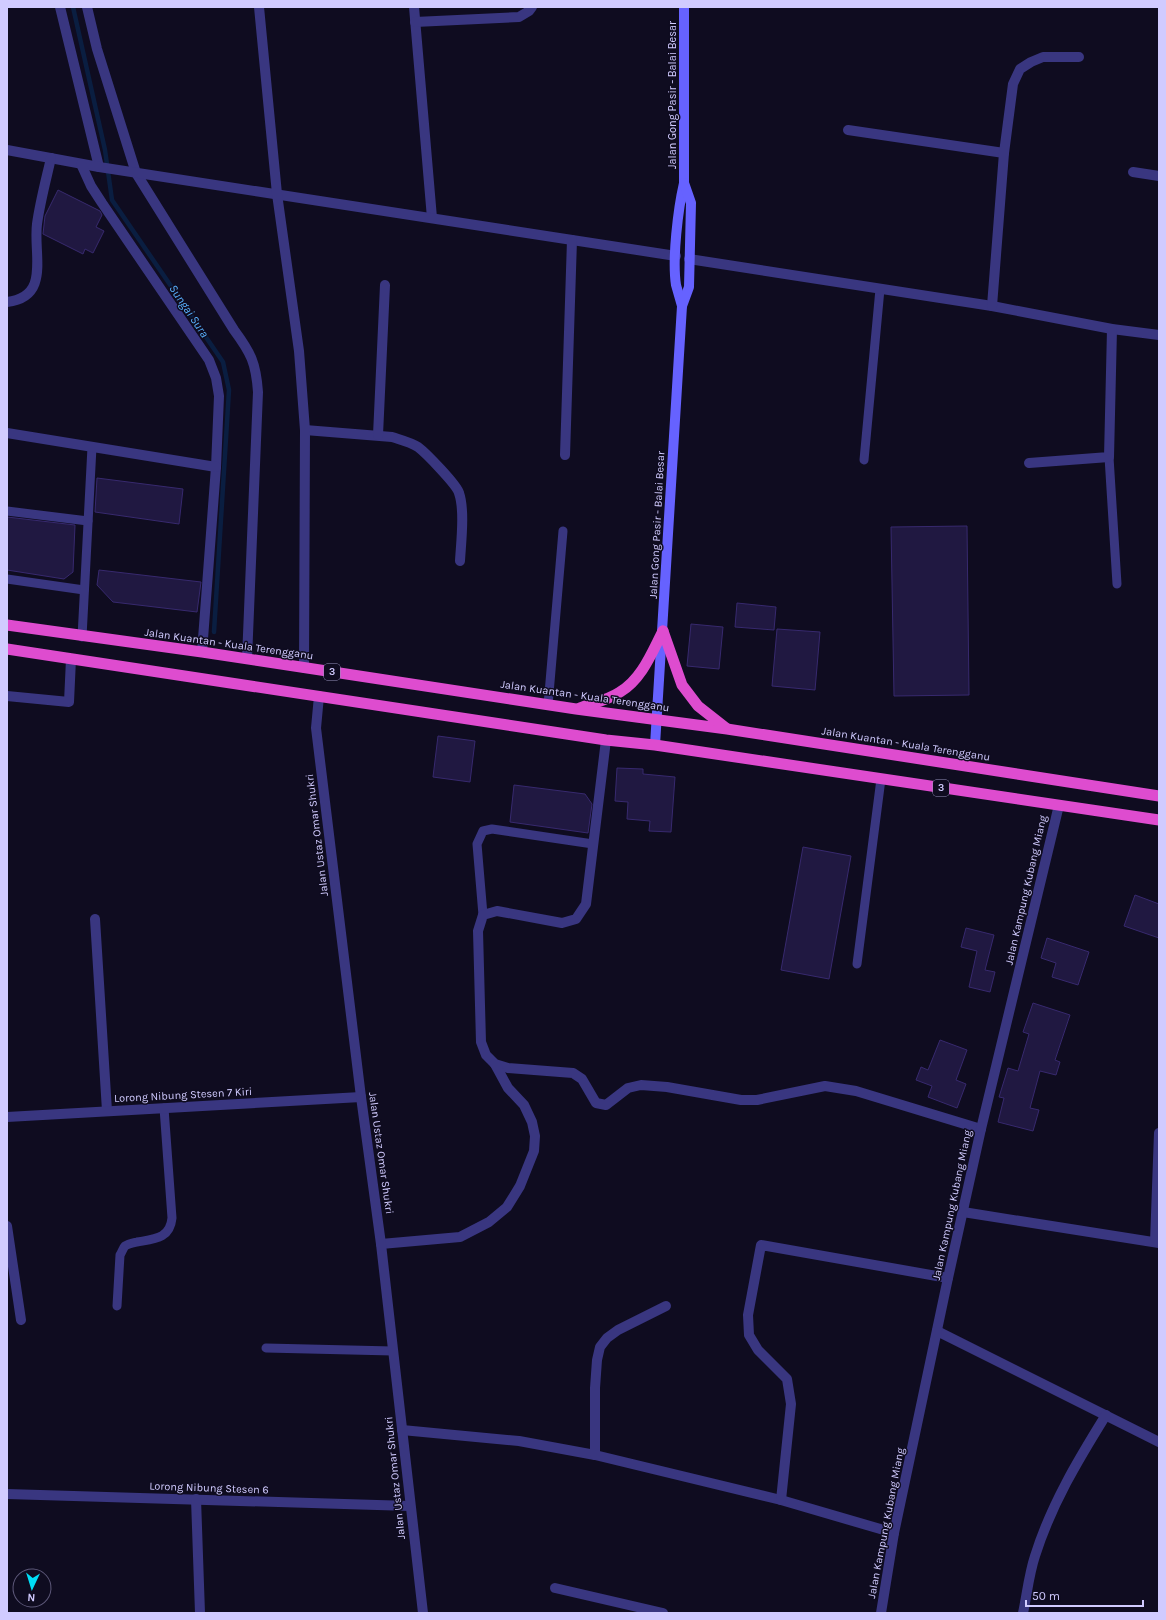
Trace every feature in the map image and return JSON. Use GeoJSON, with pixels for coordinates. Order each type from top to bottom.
{"type":"FeatureCollection","features":[{"type":"Feature","properties":{"kind":"highway","name":"Jalan Kuantan - Kuala Terengganu"},"geometry":{"type":"LineString","coordinates":[[7,625],[202,652],[548,705],[727,729],[1159,796]]}},
{"type":"Feature","properties":{"kind":"highway"},"geometry":{"type":"LineString","coordinates":[[576,709],[605,700],[621,691],[631,683],[642,669],[663,631]]}},
{"type":"Feature","properties":{"kind":"highway"},"geometry":{"type":"LineString","coordinates":[[663,631],[682,685],[698,706],[727,729]]}},
{"type":"Feature","properties":{"kind":"highway","name":"3"},"geometry":{"type":"LineString","coordinates":[[7,649],[606,740],[655,745],[1159,820]]}},
{"type":"Feature","properties":{"kind":"main road","name":"Jalan Gong Pasir - Balai Besar"},"geometry":{"type":"LineString","coordinates":[[682,306],[676,284],[676,256],[680,201],[684,183],[684,7]]}},
{"type":"Feature","properties":{"kind":"main road","name":"Jalan Gong Pasir - Balai Besar"},"geometry":{"type":"LineString","coordinates":[[655,745],[682,306],[689,286],[691,203],[684,183]]}},
{"type":"Feature","properties":{"kind":"street"},"geometry":{"type":"LineString","coordinates":[[60,7],[101,168]]}},
{"type":"Feature","properties":{"kind":"street"},"geometry":{"type":"LineString","coordinates":[[87,7],[97,49],[136,173],[234,330],[246,346],[253,360],[257,373],[258,392],[247,660]]}},
{"type":"Feature","properties":{"kind":"street"},"geometry":{"type":"LineString","coordinates":[[259,7],[277,194],[299,350],[305,430],[304,668]]}},
{"type":"Feature","properties":{"kind":"street"},"geometry":{"type":"LineString","coordinates":[[414,7],[432,218]]}},
{"type":"Feature","properties":{"kind":"street"},"geometry":{"type":"LineString","coordinates":[[415,22],[519,17],[529,11],[532,7]]}},
{"type":"Feature","properties":{"kind":"street"},"geometry":{"type":"LineString","coordinates":[[992,306],[1004,154],[1013,84],[1020,69],[1043,57],[1080,57]]}},
{"type":"Feature","properties":{"kind":"street"},"geometry":{"type":"LineString","coordinates":[[848,130],[1004,154]]}},
{"type":"Feature","properties":{"kind":"street"},"geometry":{"type":"LineString","coordinates":[[7,150],[101,168],[125,170],[136,173],[676,256]]}},
{"type":"Feature","properties":{"kind":"street"},"geometry":{"type":"LineString","coordinates":[[7,302],[16,301],[28,295],[34,284],[38,269],[37,225],[51,158]]}},
{"type":"Feature","properties":{"kind":"street"},"geometry":{"type":"LineString","coordinates":[[81,164],[91,186],[102,203],[209,360],[216,378],[219,396],[216,467],[202,652]]}},
{"type":"Feature","properties":{"kind":"street"},"geometry":{"type":"LineString","coordinates":[[1133,172],[1159,176]]}},
{"type":"Feature","properties":{"kind":"street"},"geometry":{"type":"LineString","coordinates":[[565,455],[572,240]]}},
{"type":"Feature","properties":{"kind":"street"},"geometry":{"type":"LineString","coordinates":[[689,259],[992,306],[1159,335]]}},
{"type":"Feature","properties":{"kind":"street"},"geometry":{"type":"LineString","coordinates":[[378,435],[385,285]]}},
{"type":"Feature","properties":{"kind":"street"},"geometry":{"type":"LineString","coordinates":[[1029,463],[1109,457],[1112,328]]}},
{"type":"Feature","properties":{"kind":"street"},"geometry":{"type":"LineString","coordinates":[[305,430],[378,435],[406,441],[418,448],[453,483],[459,492],[462,506],[460,561]]}},
{"type":"Feature","properties":{"kind":"street"},"geometry":{"type":"LineString","coordinates":[[7,433],[216,467]]}},
{"type":"Feature","properties":{"kind":"street"},"geometry":{"type":"LineString","coordinates":[[7,696],[69,702],[71,659]]}},
{"type":"Feature","properties":{"kind":"street","name":"Jalan Ustaz Omar Shukri"},"geometry":{"type":"LineString","coordinates":[[319,696],[316,728],[361,1097],[381,1244],[423,1613]]}},
{"type":"Feature","properties":{"kind":"street"},"geometry":{"type":"LineString","coordinates":[[381,1244],[460,1237],[489,1222],[507,1207],[523,1179],[534,1151],[535,1136],[532,1122],[524,1105],[508,1088],[495,1064],[486,1055],[481,1042],[478,931],[483,915],[497,912],[562,923],[576,919],[586,904],[606,740]]}},
{"type":"Feature","properties":{"kind":"street","name":"Jalan Kampung Kubang Miang"},"geometry":{"type":"LineString","coordinates":[[882,1613],[894,1533],[948,1278],[964,1212],[981,1129],[1058,805]]}},
{"type":"Feature","properties":{"kind":"street"},"geometry":{"type":"LineString","coordinates":[[95,919],[107,1112]]}},
{"type":"Feature","properties":{"kind":"street"},"geometry":{"type":"LineString","coordinates":[[495,1064],[508,1068],[573,1073],[582,1079],[596,1103],[606,1105],[628,1088],[641,1085],[667,1087],[741,1100],[757,1100],[825,1086],[856,1091],[981,1129]]}},
{"type":"Feature","properties":{"kind":"street","name":"Lorong Nibung Stesen 7 Kiri"},"geometry":{"type":"LineString","coordinates":[[7,1117],[361,1097]]}},
{"type":"Feature","properties":{"kind":"street"},"geometry":{"type":"LineString","coordinates":[[964,1212],[1157,1242],[1159,1133]]}},
{"type":"Feature","properties":{"kind":"street"},"geometry":{"type":"LineString","coordinates":[[7,1226],[21,1320]]}},
{"type":"Feature","properties":{"kind":"street"},"geometry":{"type":"LineString","coordinates":[[781,1500],[791,1404],[787,1379],[758,1350],[749,1335],[748,1315],[761,1245],[948,1278]]}},
{"type":"Feature","properties":{"kind":"street"},"geometry":{"type":"LineString","coordinates":[[595,1455],[594,1388],[600,1347],[607,1338],[618,1330],[666,1306]]}},
{"type":"Feature","properties":{"kind":"street"},"geometry":{"type":"LineString","coordinates":[[937,1331],[1106,1414],[1159,1442]]}},
{"type":"Feature","properties":{"kind":"street"},"geometry":{"type":"LineString","coordinates":[[1023,1613],[1034,1557],[1052,1509],[1106,1414]]}},
{"type":"Feature","properties":{"kind":"street"},"geometry":{"type":"LineString","coordinates":[[402,1430],[519,1441],[595,1455],[781,1500],[894,1533]]}},
{"type":"Feature","properties":{"kind":"street","name":"Lorong Nibung Stesen 6"},"geometry":{"type":"LineString","coordinates":[[7,1494],[410,1506]]}},
{"type":"Feature","properties":{"kind":"street"},"geometry":{"type":"LineString","coordinates":[[196,1499],[200,1613]]}},
{"type":"Feature","properties":{"kind":"street"},"geometry":{"type":"LineString","coordinates":[[555,1588],[663,1613]]}},
{"type":"Feature","properties":{"kind":"lane"},"geometry":{"type":"LineString","coordinates":[[864,460],[880,289]]}},
{"type":"Feature","properties":{"kind":"lane"},"geometry":{"type":"LineString","coordinates":[[82,636],[92,447]]}},
{"type":"Feature","properties":{"kind":"lane"},"geometry":{"type":"LineString","coordinates":[[1109,457],[1117,584]]}},
{"type":"Feature","properties":{"kind":"lane"},"geometry":{"type":"LineString","coordinates":[[7,511],[88,521]]}},
{"type":"Feature","properties":{"kind":"lane"},"geometry":{"type":"LineString","coordinates":[[548,705],[563,531]]}},
{"type":"Feature","properties":{"kind":"lane"},"geometry":{"type":"LineString","coordinates":[[7,580],[84,590]]}},
{"type":"Feature","properties":{"kind":"lane"},"geometry":{"type":"LineString","coordinates":[[856,964],[881,779]]}},
{"type":"Feature","properties":{"kind":"lane"},"geometry":{"type":"LineString","coordinates":[[483,915],[477,844],[483,831],[492,829],[593,844]]}},
{"type":"Feature","properties":{"kind":"lane"},"geometry":{"type":"LineString","coordinates":[[117,1306],[120,1255],[125,1246],[158,1238],[170,1229],[172,1224],[164,1108]]}},
{"type":"Feature","properties":{"kind":"lane"},"geometry":{"type":"LineString","coordinates":[[266,1348],[393,1351]]}},
{"type":"Feature","properties":{"kind":"building"},"geometry":{"type":"Polygon","coordinates":[[[58,190],[100,211],[102,215],[96,227],[104,231],[93,253],[85,249],[83,254],[43,234],[45,216],[58,190]]]}},
{"type":"Feature","properties":{"kind":"building"},"geometry":{"type":"Polygon","coordinates":[[[97,478],[183,489],[179,524],[95,512],[97,478]]]}},
{"type":"Feature","properties":{"kind":"building"},"geometry":{"type":"Polygon","coordinates":[[[7,517],[75,525],[73,572],[64,579],[7,570],[7,517]]]}},
{"type":"Feature","properties":{"kind":"building"},"geometry":{"type":"Polygon","coordinates":[[[967,526],[969,695],[894,696],[891,527],[967,526]]]}},
{"type":"Feature","properties":{"kind":"building"},"geometry":{"type":"Polygon","coordinates":[[[99,570],[201,582],[197,612],[113,602],[97,585],[99,570]]]}},
{"type":"Feature","properties":{"kind":"building"},"geometry":{"type":"Polygon","coordinates":[[[737,603],[776,607],[774,630],[735,627],[737,603]]]}},
{"type":"Feature","properties":{"kind":"building"},"geometry":{"type":"Polygon","coordinates":[[[691,624],[723,627],[719,669],[687,666],[691,624]]]}},
{"type":"Feature","properties":{"kind":"building"},"geometry":{"type":"Polygon","coordinates":[[[777,629],[820,632],[815,690],[772,686],[777,629]]]}},
{"type":"Feature","properties":{"kind":"building"},"geometry":{"type":"Polygon","coordinates":[[[438,736],[475,741],[470,782],[433,777],[438,736]]]}},
{"type":"Feature","properties":{"kind":"building"},"geometry":{"type":"Polygon","coordinates":[[[617,768],[643,769],[643,774],[675,777],[671,832],[649,831],[650,821],[627,819],[628,802],[615,801],[617,768]]]}},
{"type":"Feature","properties":{"kind":"building"},"geometry":{"type":"Polygon","coordinates":[[[514,785],[585,794],[592,804],[588,833],[510,822],[514,785]]]}},
{"type":"Feature","properties":{"kind":"building"},"geometry":{"type":"Polygon","coordinates":[[[803,847],[851,856],[829,979],[781,970],[803,847]]]}},
{"type":"Feature","properties":{"kind":"building"},"geometry":{"type":"Polygon","coordinates":[[[1135,895],[1159,904],[1159,938],[1124,926],[1135,895]]]}},
{"type":"Feature","properties":{"kind":"building"},"geometry":{"type":"Polygon","coordinates":[[[966,928],[994,935],[985,970],[995,972],[990,992],[969,987],[977,951],[961,947],[966,928]]]}},
{"type":"Feature","properties":{"kind":"building"},"geometry":{"type":"Polygon","coordinates":[[[1047,938],[1089,952],[1078,985],[1052,977],[1056,963],[1041,958],[1047,938]]]}},
{"type":"Feature","properties":{"kind":"building"},"geometry":{"type":"Polygon","coordinates":[[[1033,1003],[1070,1015],[1055,1060],[1060,1062],[1056,1075],[1040,1071],[1030,1108],[1039,1110],[1033,1131],[998,1122],[1004,1098],[999,1097],[1008,1068],[1018,1071],[1029,1034],[1023,1032],[1033,1003]]]}},
{"type":"Feature","properties":{"kind":"building"},"geometry":{"type":"Polygon","coordinates":[[[940,1040],[967,1050],[956,1080],[966,1084],[957,1108],[928,1097],[932,1086],[916,1080],[921,1067],[928,1070],[940,1040]]]}},
{"type":"Feature","properties":{"kind":"waterway","name":"Sungai Sura"},"geometry":{"type":"LineString","coordinates":[[73,7],[105,150],[112,200],[223,362],[229,390],[214,632]]}}]}
